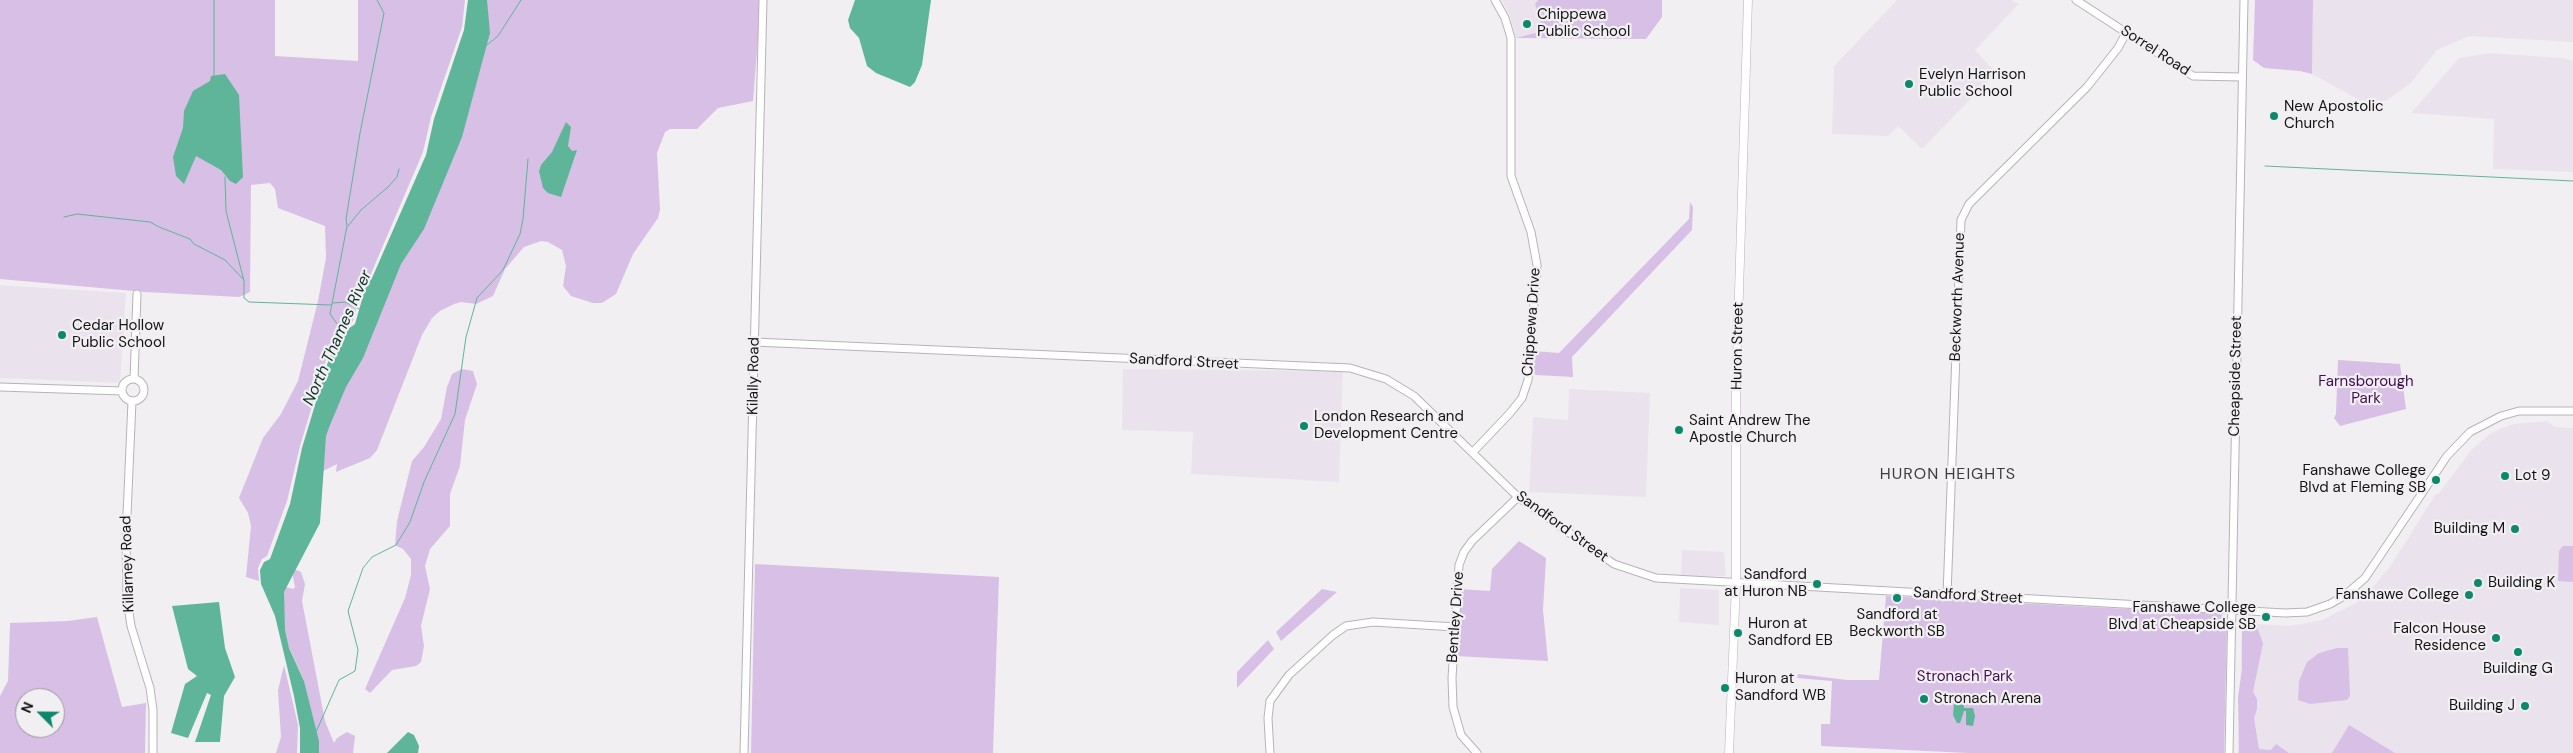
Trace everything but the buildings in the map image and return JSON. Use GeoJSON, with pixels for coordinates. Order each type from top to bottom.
{"type":"FeatureCollection","features":[{"type":"Feature","properties":{"kind":"main road","name":"Huron Street"},"geometry":{"type":"LineString","coordinates":[[1730,753],[1736,584],[1736,389],[1748,0]]}},
{"type":"Feature","properties":{"kind":"street","name":"Kilally Road"},"geometry":{"type":"LineString","coordinates":[[744,753],[763,0]]}},
{"type":"Feature","properties":{"kind":"street","name":"Chippewa Drive"},"geometry":{"type":"LineString","coordinates":[[1473,452],[1522,398],[1528,380],[1537,266],[1532,232],[1511,176],[1511,38],[1505,18],[1495,0]]}},
{"type":"Feature","properties":{"kind":"street","name":"Sorrel Road"},"geometry":{"type":"LineString","coordinates":[[2076,0],[2193,76],[2241,76]]}},
{"type":"Feature","properties":{"kind":"street","name":"Cheapside Street"},"geometry":{"type":"LineString","coordinates":[[2228,753],[2244,0]]}},
{"type":"Feature","properties":{"kind":"street","name":"Beckworth Avenue"},"geometry":{"type":"LineString","coordinates":[[1947,595],[1961,220],[1969,204],[2087,88],[2118,48],[2126,33]]}},
{"type":"Feature","properties":{"kind":"street"},"geometry":{"type":"LineString","coordinates":[[134,379],[137,294]]}},
{"type":"Feature","properties":{"kind":"street","name":"Sandford Street"},"geometry":{"type":"LineString","coordinates":[[754,342],[1216,364],[1350,368],[1386,379],[1414,396],[1518,497],[1614,564],[1656,578],[2285,614],[2307,612],[2344,596],[2366,578],[2447,456],[2470,432],[2501,416],[2519,411],[2573,411]]}},
{"type":"Feature","properties":{"kind":"street"},"geometry":{"type":"LineString","coordinates":[[134,379],[142,384],[144,392],[141,398],[132,401],[125,398],[122,391],[124,383],[134,379]]}},
{"type":"Feature","properties":{"kind":"street"},"geometry":{"type":"LineString","coordinates":[[0,387],[122,391]]}},
{"type":"Feature","properties":{"kind":"street","name":"Killarney Road"},"geometry":{"type":"LineString","coordinates":[[132,401],[126,538],[127,598],[131,626],[150,688],[153,710],[153,753]]}},
{"type":"Feature","properties":{"kind":"street","name":"Bentley Drive"},"geometry":{"type":"LineString","coordinates":[[1477,753],[1461,735],[1452,707],[1459,565],[1464,552],[1472,541],[1518,497]]}},
{"type":"Feature","properties":{"kind":"street"},"geometry":{"type":"LineString","coordinates":[[1270,753],[1268,718],[1270,701],[1289,675],[1332,635],[1346,626],[1373,622],[1455,627]]}},
{"type":"Feature","properties":{"kind":"shaded area","name":"Chippewa Public School"},"geometry":{"type":"Polygon","coordinates":[[[1502,0],[1538,0],[1535,4],[1544,31],[1516,38],[1510,16],[1502,0]]]}},
{"type":"Feature","properties":{"kind":"shaded area","name":"Evelyn Harrison Public School"},"geometry":{"type":"Polygon","coordinates":[[[1897,0],[2012,0],[2019,4],[1975,50],[1996,73],[1922,149],[1898,126],[1888,136],[1832,134],[1834,66],[1897,0]]]}},
{"type":"Feature","properties":{"kind":"shaded area"},"geometry":{"type":"Polygon","coordinates":[[[2313,0],[2573,0],[2573,42],[2469,36],[2437,50],[2411,83],[2386,101],[2359,100],[2312,74],[2313,0]]]}},
{"type":"Feature","properties":{"kind":"shaded area"},"geometry":{"type":"Polygon","coordinates":[[[2489,53],[2562,58],[2573,61],[2573,172],[2493,169],[2494,119],[2411,113],[2459,58],[2489,53]]]}},
{"type":"Feature","properties":{"kind":"shaded area","name":"Cedar Hollow Public School"},"geometry":{"type":"Polygon","coordinates":[[[0,285],[126,293],[120,383],[0,378],[0,285]]]}},
{"type":"Feature","properties":{"kind":"shaded area"},"geometry":{"type":"Polygon","coordinates":[[[1123,369],[1343,371],[1339,482],[1191,474],[1193,432],[1122,430],[1123,369]]]}},
{"type":"Feature","properties":{"kind":"shaded area"},"geometry":{"type":"Polygon","coordinates":[[[1569,389],[1650,393],[1646,497],[1529,492],[1533,417],[1568,420],[1569,389]]]}},
{"type":"Feature","properties":{"kind":"shaded area","name":"Fanshawe College"},"geometry":{"type":"Polygon","coordinates":[[[2547,421],[2555,427],[2573,428],[2573,753],[2238,753],[2242,623],[2290,626],[2322,620],[2356,603],[2374,586],[2391,565],[2435,495],[2439,493],[2472,449],[2490,434],[2502,428],[2514,424],[2547,421]]]}},
{"type":"Feature","properties":{"kind":"shaded area"},"geometry":{"type":"Polygon","coordinates":[[[1682,550],[1724,552],[1726,576],[1681,576],[1682,550]]]}},
{"type":"Feature","properties":{"kind":"shaded area"},"geometry":{"type":"Polygon","coordinates":[[[1680,588],[1719,590],[1719,625],[1679,622],[1680,588]]]}},
{"type":"Feature","properties":{"kind":"green space"},"geometry":{"type":"Polygon","coordinates":[[[0,0],[275,0],[275,56],[358,61],[358,0],[465,0],[462,27],[431,117],[423,152],[370,276],[362,287],[353,321],[339,331],[332,340],[300,446],[287,501],[267,556],[262,559],[258,568],[259,581],[246,577],[251,526],[248,513],[239,498],[263,438],[281,414],[298,381],[318,301],[326,258],[325,226],[278,208],[275,189],[270,183],[251,185],[250,292],[239,297],[145,292],[0,279],[0,0]]]}},
{"type":"Feature","properties":{"kind":"green space"},"geometry":{"type":"Polygon","coordinates":[[[485,0],[761,0],[753,101],[718,108],[697,129],[670,129],[665,132],[657,153],[660,210],[658,218],[633,254],[616,294],[602,303],[593,303],[571,296],[563,286],[566,266],[562,250],[548,242],[541,241],[524,247],[505,269],[493,296],[476,304],[461,302],[454,304],[440,311],[432,318],[422,335],[377,450],[370,458],[336,472],[337,464],[321,472],[325,434],[485,0]]]}},
{"type":"Feature","properties":{"kind":"green space"},"geometry":{"type":"Polygon","coordinates":[[[1538,0],[1662,0],[1662,17],[1646,39],[1516,38],[1543,31],[1535,4],[1538,0]]]}},
{"type":"Feature","properties":{"kind":"green space"},"geometry":{"type":"Polygon","coordinates":[[[2255,0],[2313,0],[2312,74],[2264,68],[2253,60],[2255,0]]]}},
{"type":"Feature","properties":{"kind":"green space"},"geometry":{"type":"Polygon","coordinates":[[[1690,202],[1693,207],[1692,230],[1572,357],[1573,377],[1536,375],[1533,372],[1534,351],[1559,353],[1689,219],[1690,202]]]}},
{"type":"Feature","properties":{"kind":"green space","name":"Farnsborough Park"},"geometry":{"type":"Polygon","coordinates":[[[2338,360],[2400,364],[2406,409],[2340,426],[2334,418],[2336,414],[2338,360]]]}},
{"type":"Feature","properties":{"kind":"green space"},"geometry":{"type":"Polygon","coordinates":[[[462,369],[473,371],[477,384],[465,420],[460,466],[450,494],[450,526],[430,549],[425,566],[430,589],[421,626],[424,646],[421,662],[416,666],[392,670],[370,693],[365,689],[405,598],[411,575],[411,559],[403,549],[395,545],[397,521],[412,461],[424,447],[441,419],[447,387],[452,374],[462,369]]]}},
{"type":"Feature","properties":{"kind":"green space"},"geometry":{"type":"Polygon","coordinates":[[[1519,541],[1546,558],[1543,610],[1548,661],[1456,656],[1460,589],[1490,591],[1492,569],[1519,541]]]}},
{"type":"Feature","properties":{"kind":"green space"},"geometry":{"type":"Polygon","coordinates":[[[2563,546],[2573,546],[2573,582],[2558,581],[2559,551],[2563,546]]]}},
{"type":"Feature","properties":{"kind":"green space"},"geometry":{"type":"Polygon","coordinates":[[[755,564],[999,577],[993,753],[751,753],[755,564]]]}},
{"type":"Feature","properties":{"kind":"green space"},"geometry":{"type":"Polygon","coordinates":[[[294,569],[301,572],[305,584],[302,601],[325,721],[334,743],[337,738],[347,732],[355,736],[353,753],[318,753],[318,738],[303,678],[288,645],[284,627],[283,590],[286,587],[293,589],[295,587],[292,571],[294,569]]]}},
{"type":"Feature","properties":{"kind":"green space"},"geometry":{"type":"Polygon","coordinates":[[[1322,589],[1337,592],[1281,641],[1276,632],[1322,589]]]}},
{"type":"Feature","properties":{"kind":"green space","name":"Stronach Park"},"geometry":{"type":"Polygon","coordinates":[[[1886,596],[2220,614],[2225,617],[2227,622],[2224,753],[1968,753],[1821,746],[1821,724],[1830,724],[1832,681],[1797,678],[1798,674],[1847,680],[1879,680],[1886,596]]]}},
{"type":"Feature","properties":{"kind":"green space"},"geometry":{"type":"Polygon","coordinates":[[[97,617],[122,707],[146,703],[145,753],[0,753],[0,696],[8,681],[10,623],[68,621],[97,617]]]}},
{"type":"Feature","properties":{"kind":"green space"},"geometry":{"type":"Polygon","coordinates":[[[2244,623],[2256,624],[2263,643],[2253,692],[2257,699],[2257,709],[2254,718],[2259,749],[2271,750],[2276,744],[2289,753],[2239,753],[2238,697],[2242,670],[2242,630],[2244,623]]]}},
{"type":"Feature","properties":{"kind":"green space"},"geometry":{"type":"Polygon","coordinates":[[[1268,640],[1274,649],[1237,688],[1237,672],[1268,640]]]}},
{"type":"Feature","properties":{"kind":"green space"},"geometry":{"type":"Polygon","coordinates":[[[2337,648],[2348,648],[2350,696],[2347,700],[2310,704],[2298,700],[2299,681],[2307,662],[2319,653],[2337,648]]]}},
{"type":"Feature","properties":{"kind":"green space"},"geometry":{"type":"Polygon","coordinates":[[[284,665],[298,725],[297,753],[276,753],[281,737],[278,690],[284,665]]]}},
{"type":"Feature","properties":{"kind":"green space"},"geometry":{"type":"Polygon","coordinates":[[[2349,725],[2395,753],[2332,753],[2349,725]]]}},
{"type":"Feature","properties":{"kind":"water","name":"North Thames River"},"geometry":{"type":"Polygon","coordinates":[[[468,0],[487,0],[490,33],[462,137],[424,229],[401,264],[363,358],[346,387],[330,425],[326,436],[320,523],[284,592],[285,630],[289,648],[304,681],[319,741],[319,753],[300,753],[300,728],[294,696],[275,616],[261,584],[260,570],[264,562],[270,559],[290,504],[302,448],[334,342],[341,334],[355,324],[365,289],[372,278],[426,155],[434,119],[464,30],[468,0]]]}},
{"type":"Feature","properties":{"kind":"water"},"geometry":{"type":"Polygon","coordinates":[[[855,0],[931,0],[922,65],[915,82],[910,87],[876,73],[867,66],[859,38],[850,28],[848,20],[855,0]]]}},
{"type":"Feature","properties":{"kind":"water"},"geometry":{"type":"Polygon","coordinates":[[[225,74],[239,95],[243,177],[236,184],[230,181],[221,170],[196,156],[184,184],[176,176],[173,157],[183,128],[184,111],[193,91],[210,81],[211,76],[225,74]]]}},
{"type":"Feature","properties":{"kind":"water"},"geometry":{"type":"Polygon","coordinates":[[[566,122],[571,127],[568,146],[572,151],[577,150],[561,197],[548,193],[543,188],[539,171],[541,165],[552,152],[566,122]]]}},
{"type":"Feature","properties":{"kind":"water"},"geometry":{"type":"Polygon","coordinates":[[[219,602],[225,648],[235,677],[224,696],[220,742],[195,742],[211,695],[207,693],[188,738],[171,733],[185,684],[197,676],[188,669],[172,606],[219,602]]]}},
{"type":"Feature","properties":{"kind":"water"},"geometry":{"type":"Polygon","coordinates":[[[1964,700],[1964,708],[1973,708],[1975,716],[1973,726],[1966,725],[1966,711],[1964,711],[1960,723],[1957,723],[1953,715],[1954,704],[1964,700]]]}},
{"type":"Feature","properties":{"kind":"water"},"geometry":{"type":"Polygon","coordinates":[[[408,732],[414,735],[419,746],[418,753],[387,753],[408,732]]]}},
{"type":"Feature","properties":{"kind":"waterway"},"geometry":{"type":"LineString","coordinates":[[214,0],[214,76]]}},
{"type":"Feature","properties":{"kind":"waterway"},"geometry":{"type":"LineString","coordinates":[[343,332],[330,314],[347,226],[346,219],[360,133],[384,13],[377,0]]}},
{"type":"Feature","properties":{"kind":"waterway"},"geometry":{"type":"LineString","coordinates":[[487,45],[498,36],[521,0]]}},
{"type":"Feature","properties":{"kind":"waterway"},"geometry":{"type":"LineString","coordinates":[[316,732],[339,680],[355,671],[358,650],[348,611],[363,568],[372,557],[396,545],[410,522],[424,482],[455,414],[466,337],[477,298],[503,270],[520,234],[528,159]]}},
{"type":"Feature","properties":{"kind":"waterway"},"geometry":{"type":"LineString","coordinates":[[2265,166],[2573,181]]}},
{"type":"Feature","properties":{"kind":"waterway"},"geometry":{"type":"LineString","coordinates":[[348,226],[361,210],[397,177],[399,169]]}},
{"type":"Feature","properties":{"kind":"waterway"},"geometry":{"type":"LineString","coordinates":[[225,177],[226,211],[244,281],[244,298],[249,302],[331,305]]}},
{"type":"Feature","properties":{"kind":"waterway"},"geometry":{"type":"LineString","coordinates":[[64,217],[77,214],[150,222],[190,239],[194,244],[225,260],[244,280]]}},
{"type":"Feature","properties":{"kind":"waterway"},"geometry":{"type":"LineString","coordinates":[[333,303],[345,302],[359,309]]}},
{"type":"Feature","properties":{"kind":"place","name":"Chippewa Public School"},"geometry":{"type":"Point","coordinates":[1527,24]}},
{"type":"Feature","properties":{"kind":"place","name":"Evelyn Harrison Public School"},"geometry":{"type":"Point","coordinates":[1909,84]}},
{"type":"Feature","properties":{"kind":"place","name":"New Apostolic Church"},"geometry":{"type":"Point","coordinates":[2274,116]}},
{"type":"Feature","properties":{"kind":"place","name":"Cedar Hollow Public School"},"geometry":{"type":"Point","coordinates":[62,335]}},
{"type":"Feature","properties":{"kind":"place","name":"London Research and Development Centre"},"geometry":{"type":"Point","coordinates":[1304,426]}},
{"type":"Feature","properties":{"kind":"place","name":"Saint Andrew The Apostle Church"},"geometry":{"type":"Point","coordinates":[1679,430]}},
{"type":"Feature","properties":{"kind":"place","name":"Lot 9"},"geometry":{"type":"Point","coordinates":[2505,476]}},
{"type":"Feature","properties":{"kind":"place","name":"Fanshawe College Blvd at Fleming SB"},"geometry":{"type":"Point","coordinates":[2436,480]}},
{"type":"Feature","properties":{"kind":"place","name":"Building M"},"geometry":{"type":"Point","coordinates":[2515,529]}},
{"type":"Feature","properties":{"kind":"place","name":"Building K"},"geometry":{"type":"Point","coordinates":[2478,583]}},
{"type":"Feature","properties":{"kind":"place","name":"Sandford at Huron NB"},"geometry":{"type":"Point","coordinates":[1817,584]}},
{"type":"Feature","properties":{"kind":"place","name":"Fanshawe College"},"geometry":{"type":"Point","coordinates":[2469,595]}},
{"type":"Feature","properties":{"kind":"place","name":"Sandford at Beckworth SB"},"geometry":{"type":"Point","coordinates":[1897,598]}},
{"type":"Feature","properties":{"kind":"place","name":"Fanshawe College Blvd at Cheapside SB"},"geometry":{"type":"Point","coordinates":[2266,617]}},
{"type":"Feature","properties":{"kind":"place","name":"Huron at Sandford EB"},"geometry":{"type":"Point","coordinates":[1738,633]}},
{"type":"Feature","properties":{"kind":"place","name":"Falcon House Residence"},"geometry":{"type":"Point","coordinates":[2496,638]}},
{"type":"Feature","properties":{"kind":"place","name":"Building G"},"geometry":{"type":"Point","coordinates":[2518,652]}},
{"type":"Feature","properties":{"kind":"place","name":"Huron at Sandford WB"},"geometry":{"type":"Point","coordinates":[1725,688]}},
{"type":"Feature","properties":{"kind":"place","name":"Stronach Arena"},"geometry":{"type":"Point","coordinates":[1924,699]}},
{"type":"Feature","properties":{"kind":"place","name":"Building J"},"geometry":{"type":"Point","coordinates":[2525,706]}},
{"type":"Feature","properties":{"kind":"district","name":"HURON HEIGHTS"},"geometry":{"type":"Point","coordinates":[1948,475]}}]}
